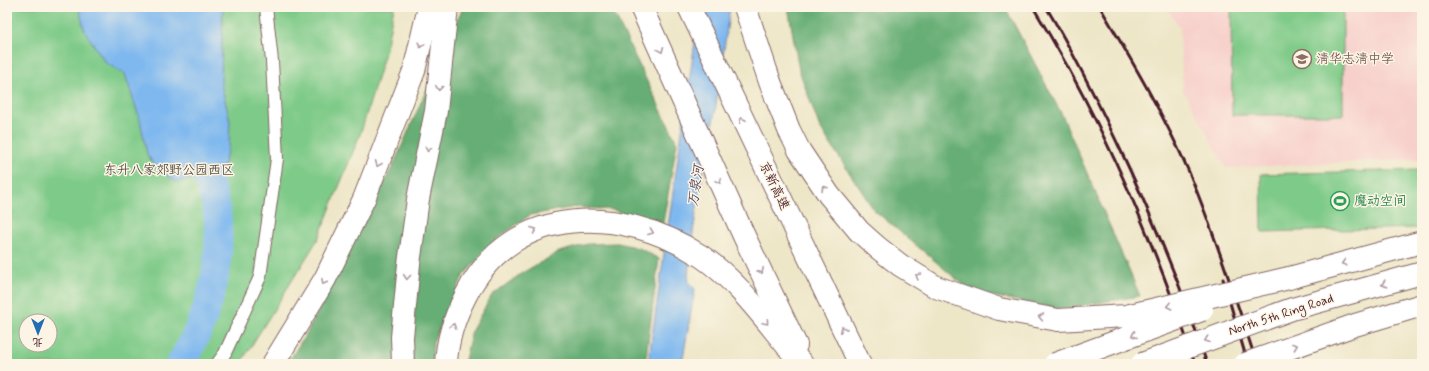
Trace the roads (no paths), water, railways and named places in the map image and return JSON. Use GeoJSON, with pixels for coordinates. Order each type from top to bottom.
{"type":"FeatureCollection","features":[{"type":"Feature","properties":{"kind":"highway"},"geometry":{"type":"LineString","coordinates":[[273,364],[329,272],[364,199],[414,71],[429,7]]}},
{"type":"Feature","properties":{"kind":"highway"},"geometry":{"type":"LineString","coordinates":[[403,364],[402,337],[408,264],[418,199],[436,111],[447,7]]}},
{"type":"Feature","properties":{"kind":"highway","name":"京新高速"},"geometry":{"type":"LineString","coordinates":[[689,7],[860,364]]}},
{"type":"Feature","properties":{"kind":"highway"},"geometry":{"type":"LineString","coordinates":[[745,7],[770,82],[789,130],[799,150],[829,195],[859,230],[877,247],[900,265],[936,287],[998,309],[1058,320],[1126,316],[1289,278],[1422,242]]}},
{"type":"Feature","properties":{"kind":"highway"},"geometry":{"type":"LineString","coordinates":[[643,11],[744,236],[805,364]]}},
{"type":"Feature","properties":{"kind":"highway"},"geometry":{"type":"LineString","coordinates":[[446,364],[451,332],[462,303],[470,286],[487,263],[507,244],[529,232],[560,223],[588,220],[614,221],[642,228],[668,238],[701,256],[732,281],[802,364]]}},
{"type":"Feature","properties":{"kind":"highway","name":"North 5th Ring Road"},"geometry":{"type":"LineString","coordinates":[[1142,364],[1292,309],[1422,274]]}},
{"type":"Feature","properties":{"kind":"highway"},"geometry":{"type":"LineString","coordinates":[[1055,364],[1289,278]]}},
{"type":"Feature","properties":{"kind":"highway"},"geometry":{"type":"LineString","coordinates":[[1245,364],[1355,325],[1422,305]]}},
{"type":"Feature","properties":{"kind":"street"},"geometry":{"type":"LineString","coordinates":[[217,364],[225,353],[260,277],[277,159],[272,62],[266,7]]}},
{"type":"Feature","properties":{"kind":"water"},"geometry":{"type":"Polygon","coordinates":[[[79,7],[223,7],[221,84],[230,121],[229,146],[221,174],[177,182],[156,168],[147,154],[140,120],[125,74],[106,63],[95,47],[84,29],[79,7]]]}},
{"type":"Feature","properties":{"kind":"water","name":"万泉河"},"geometry":{"type":"Polygon","coordinates":[[[700,7],[730,7],[715,112],[693,232],[688,275],[689,283],[695,289],[682,364],[648,364],[700,7]]]}},
{"type":"Feature","properties":{"kind":"waterway"},"geometry":{"type":"LineString","coordinates":[[180,364],[190,347],[207,308],[216,268],[218,226],[216,206],[207,177]]}},
{"type":"Feature","properties":{"kind":"railway"},"geometry":{"type":"LineString","coordinates":[[1033,7],[1081,92],[1124,181],[1162,272],[1195,364]]}},
{"type":"Feature","properties":{"kind":"railway"},"geometry":{"type":"LineString","coordinates":[[1046,7],[1089,85],[1139,190],[1180,289],[1207,364]]}},
{"type":"Feature","properties":{"kind":"railway"},"geometry":{"type":"LineString","coordinates":[[1100,7],[1136,68],[1189,172],[1199,196],[1257,364]]}},
{"type":"Feature","properties":{"kind":"railway"},"geometry":{"type":"LineString","coordinates":[[1223,279],[1248,364]]}},
{"type":"Feature","properties":{"kind":"place","name":"清华志清中学"},"geometry":{"type":"Point","coordinates":[1302,59]}},
{"type":"Feature","properties":{"kind":"place","name":"魔动空间"},"geometry":{"type":"Point","coordinates":[1340,201]}},
{"type":"Feature","properties":{"kind":"park label","name":"东升八家郊野公园西区"},"geometry":{"type":"Point","coordinates":[169,170]}}]}
